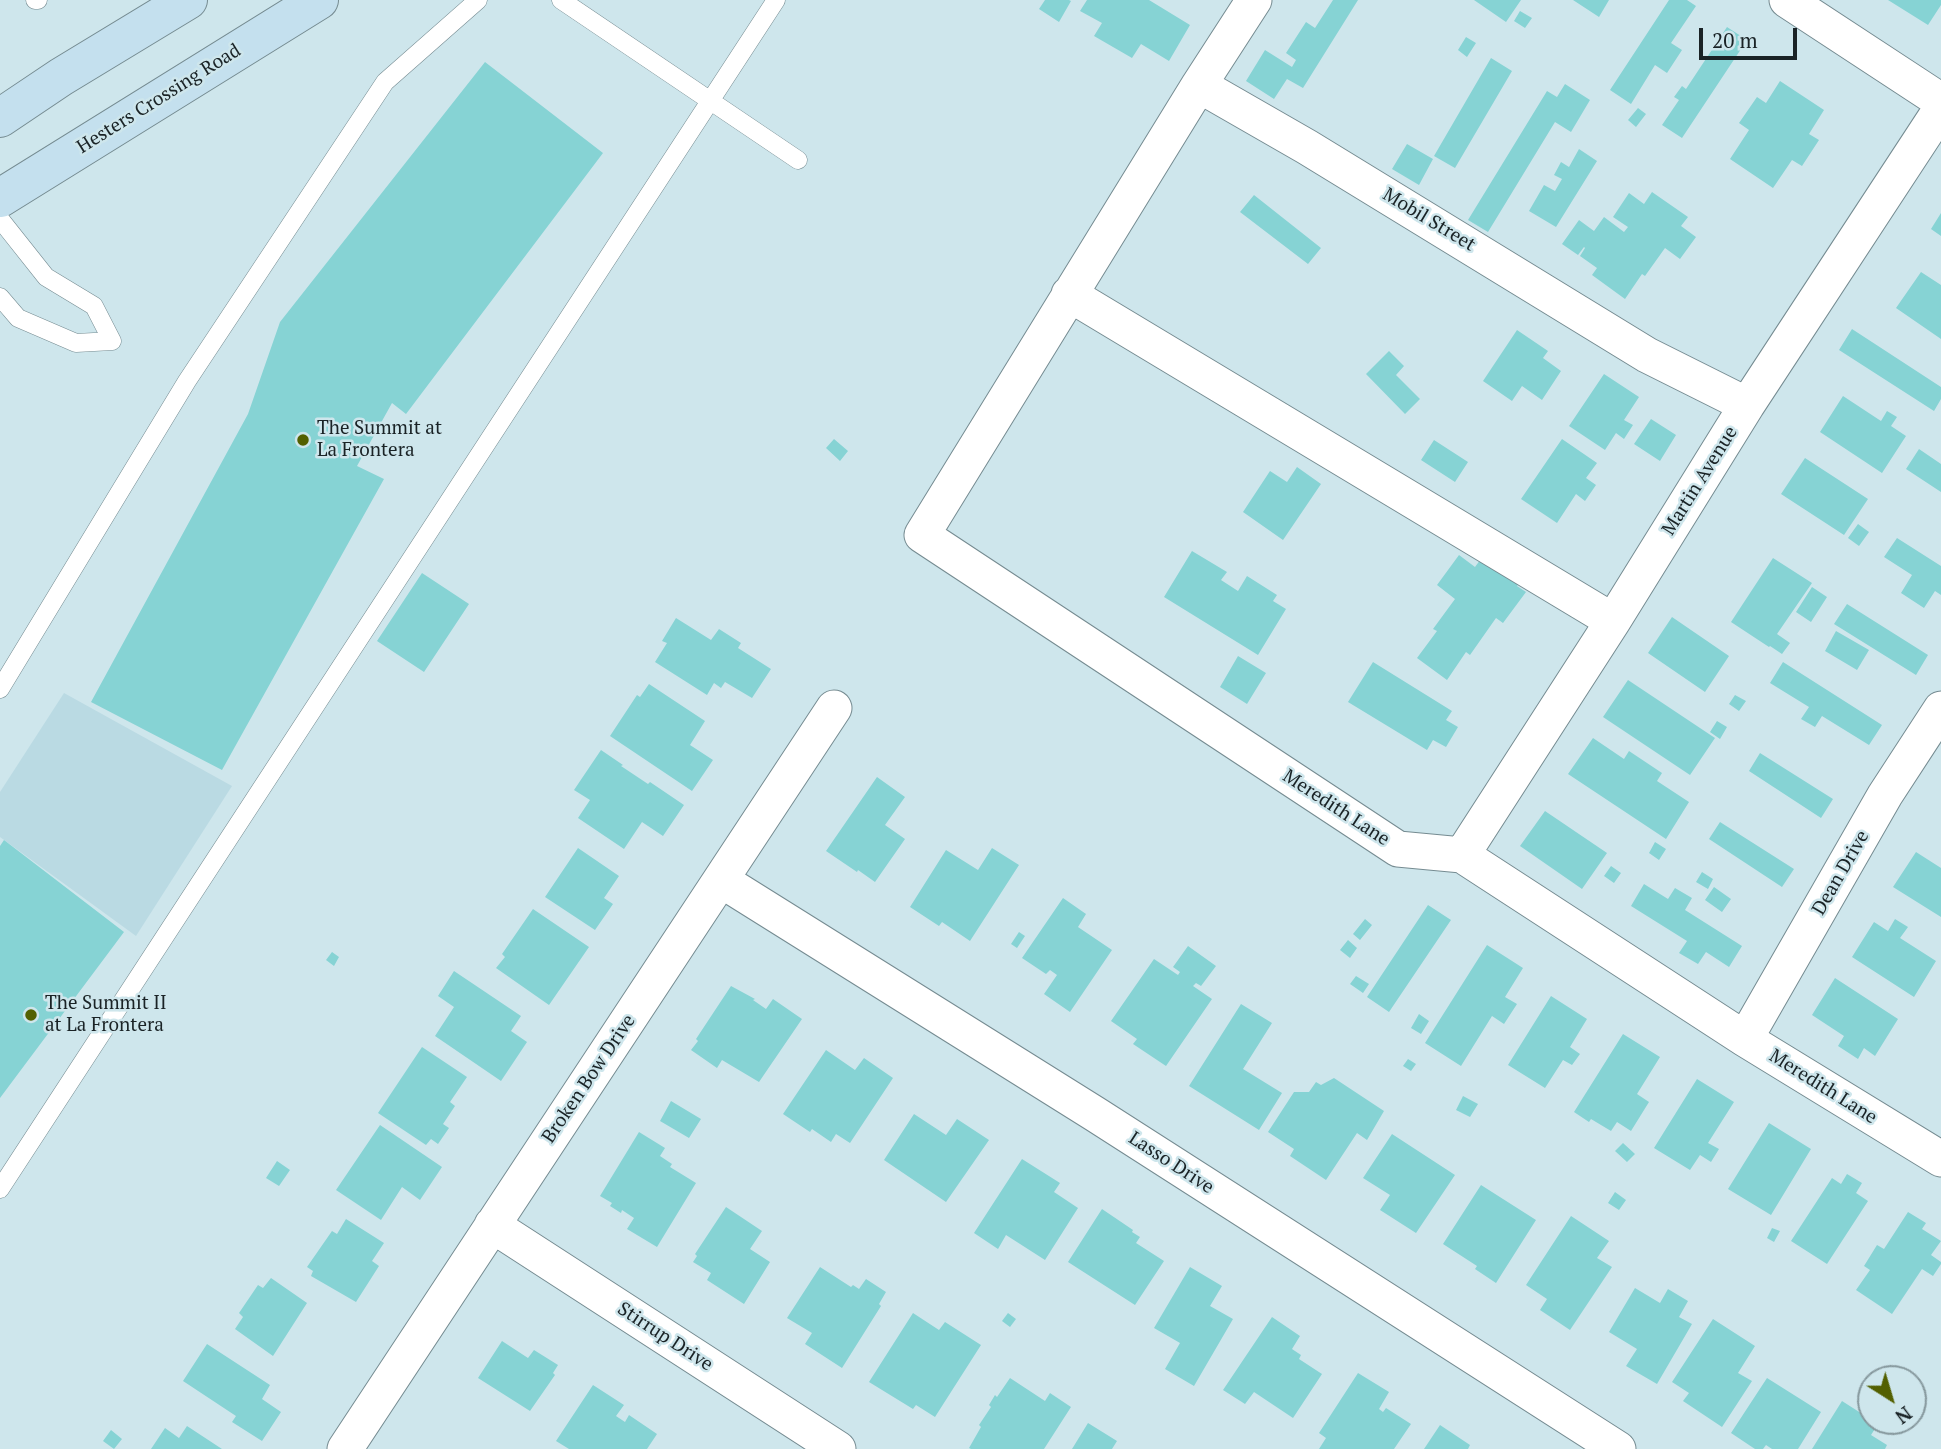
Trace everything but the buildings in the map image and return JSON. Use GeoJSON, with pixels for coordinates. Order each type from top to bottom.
{"type":"FeatureCollection","features":[{"type":"Feature","properties":{"kind":"street"},"geometry":{"type":"LineString","coordinates":[[0,118],[61,77],[188,0]]}},
{"type":"Feature","properties":{"kind":"street","name":"Hesters Crossing Road"},"geometry":{"type":"LineString","coordinates":[[0,198],[319,0]]}},
{"type":"Feature","properties":{"kind":"street"},"geometry":{"type":"LineString","coordinates":[[1254,0],[1069,294],[1613,621]]}},
{"type":"Feature","properties":{"kind":"street"},"geometry":{"type":"LineString","coordinates":[[1787,0],[1941,102]]}},
{"type":"Feature","properties":{"kind":"street","name":"Mobil Street"},"geometry":{"type":"LineString","coordinates":[[1199,85],[1331,161],[1647,355],[1747,405]]}},
{"type":"Feature","properties":{"kind":"street","name":"Martin Avenue"},"geometry":{"type":"LineString","coordinates":[[1462,855],[1613,621],[1747,405],[1941,108]]}},
{"type":"Feature","properties":{"kind":"street","name":"Meredith Lane"},"geometry":{"type":"LineString","coordinates":[[1069,294],[922,535],[1398,849],[1462,855],[1745,1039],[1941,1159]]}},
{"type":"Feature","properties":{"kind":"street","name":"Broken Bow Drive"},"geometry":{"type":"LineString","coordinates":[[345,1449],[834,708]]}},
{"type":"Feature","properties":{"kind":"street","name":"Dean Drive"},"geometry":{"type":"LineString","coordinates":[[1745,1039],[1885,795],[1941,709]]}},
{"type":"Feature","properties":{"kind":"street","name":"Lasso Drive"},"geometry":{"type":"LineString","coordinates":[[721,880],[1095,1114],[1618,1449]]}},
{"type":"Feature","properties":{"kind":"street","name":"Stirrup Drive"},"geometry":{"type":"LineString","coordinates":[[492,1225],[838,1449]]}},
{"type":"Feature","properties":{"kind":"lane"},"geometry":{"type":"LineString","coordinates":[[0,689],[187,381],[386,82],[478,0]]}},
{"type":"Feature","properties":{"kind":"lane"},"geometry":{"type":"LineString","coordinates":[[561,0],[798,160]]}},
{"type":"Feature","properties":{"kind":"lane"},"geometry":{"type":"LineString","coordinates":[[0,1189],[776,0]]}},
{"type":"Feature","properties":{"kind":"lane"},"geometry":{"type":"LineString","coordinates":[[0,219],[46,277],[94,306],[112,341],[76,343],[18,318],[0,297]]}},
{"type":"Feature","properties":{"kind":"shaded area"},"geometry":{"type":"Polygon","coordinates":[[[64,693],[232,786],[136,936],[0,837],[0,792],[64,693]]]}},
{"type":"Feature","properties":{"kind":"place","name":"The Summit at La Frontera"},"geometry":{"type":"Point","coordinates":[303,440]}},
{"type":"Feature","properties":{"kind":"place","name":"The Summit II at La Frontera"},"geometry":{"type":"Point","coordinates":[31,1015]}}]}
